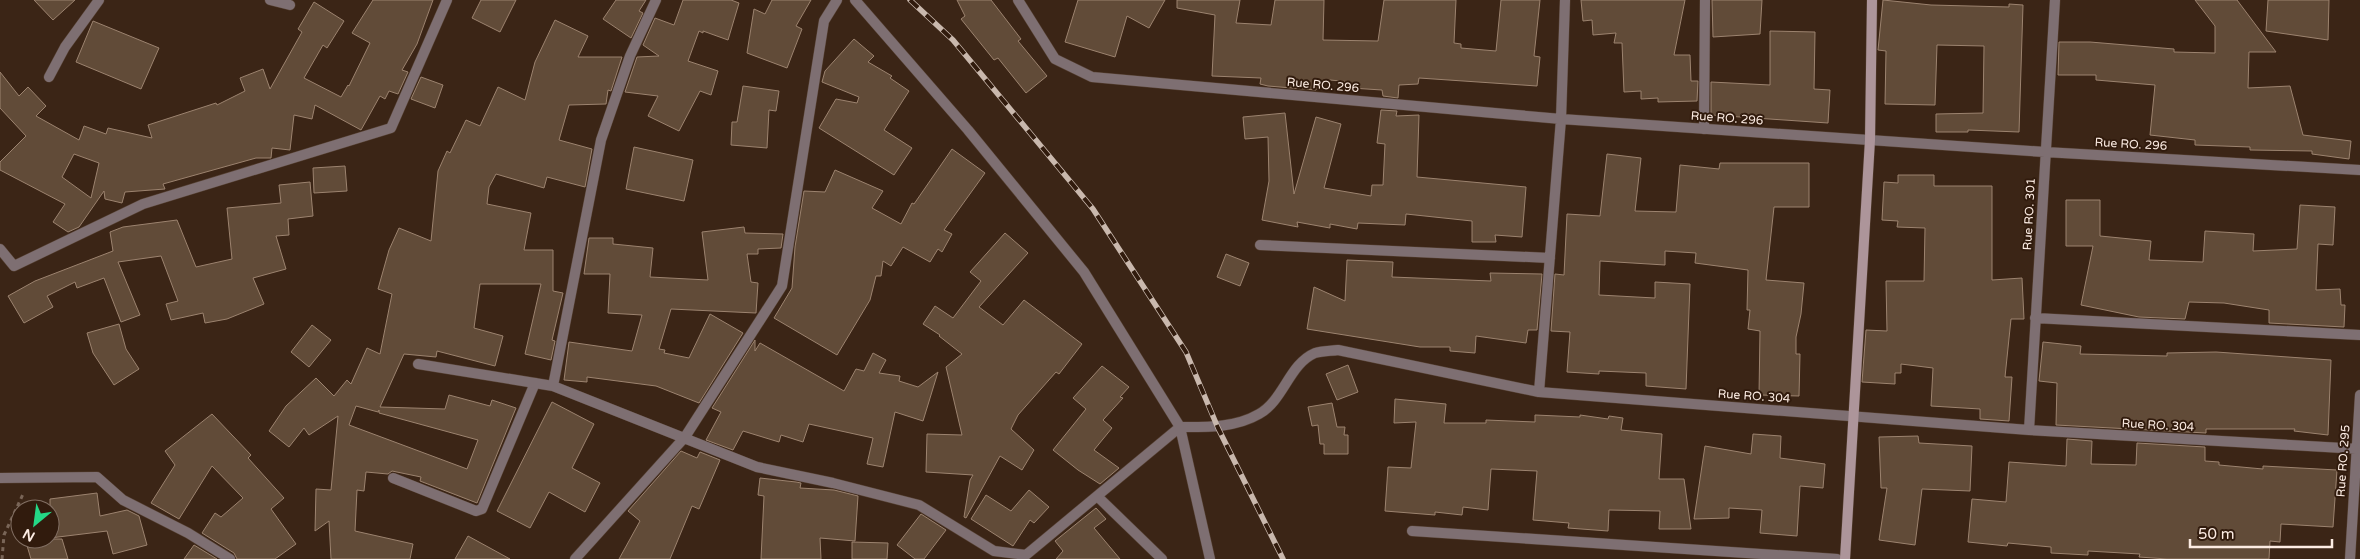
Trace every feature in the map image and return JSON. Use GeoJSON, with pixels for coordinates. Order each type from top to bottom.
{"type":"FeatureCollection","features":[{"type":"Feature","properties":{"kind":"street"},"geometry":{"type":"LineString","coordinates":[[48,77],[65,47],[99,0]]}},
{"type":"Feature","properties":{"kind":"street"},"geometry":{"type":"LineString","coordinates":[[270,0],[290,5]]}},
{"type":"Feature","properties":{"kind":"street"},"geometry":{"type":"LineString","coordinates":[[0,249],[14,266],[143,204],[391,128],[447,0]]}},
{"type":"Feature","properties":{"kind":"street"},"geometry":{"type":"LineString","coordinates":[[554,386],[601,140],[630,56],[656,0]]}},
{"type":"Feature","properties":{"kind":"street"},"geometry":{"type":"LineString","coordinates":[[575,559],[685,437],[782,286],[824,21],[836,0]]}},
{"type":"Feature","properties":{"kind":"street"},"geometry":{"type":"LineString","coordinates":[[855,0],[968,130],[1084,272],[1180,427],[1210,559]]}},
{"type":"Feature","properties":{"kind":"street","name":"Rue RO. 296"},"geometry":{"type":"LineString","coordinates":[[1018,0],[1055,59],[1092,77],[1561,119],[2045,152],[2360,170]]}},
{"type":"Feature","properties":{"kind":"street"},"geometry":{"type":"LineString","coordinates":[[1539,392],[1561,119],[1565,0]]}},
{"type":"Feature","properties":{"kind":"street"},"geometry":{"type":"LineString","coordinates":[[1704,129],[1705,0]]}},
{"type":"Feature","properties":{"kind":"street"},"geometry":{"type":"LineString","coordinates":[[1845,559],[1870,140],[1872,0]]}},
{"type":"Feature","properties":{"kind":"street","name":"Rue RO. 301"},"geometry":{"type":"LineString","coordinates":[[2028,430],[2055,0]]}},
{"type":"Feature","properties":{"kind":"street"},"geometry":{"type":"LineString","coordinates":[[1260,245],[1550,258]]}},
{"type":"Feature","properties":{"kind":"street"},"geometry":{"type":"LineString","coordinates":[[2035,318],[2360,335]]}},
{"type":"Feature","properties":{"kind":"street","name":"Rue RO. 304"},"geometry":{"type":"LineString","coordinates":[[1180,427],[1218,428],[1259,414],[1275,399],[1301,362],[1316,353],[1338,350],[1539,392],[2028,430],[2358,449]]}},
{"type":"Feature","properties":{"kind":"street"},"geometry":{"type":"LineString","coordinates":[[418,364],[554,386],[756,467],[833,483],[919,505],[994,551],[1025,557],[1061,524],[1098,498],[1180,427]]}},
{"type":"Feature","properties":{"kind":"street"},"geometry":{"type":"LineString","coordinates":[[393,478],[476,511],[482,509],[535,383]]}},
{"type":"Feature","properties":{"kind":"street","name":"Rue RO. 295"},"geometry":{"type":"LineString","coordinates":[[2350,559],[2360,395]]}},
{"type":"Feature","properties":{"kind":"street"},"geometry":{"type":"LineString","coordinates":[[0,478],[96,477],[124,500],[188,533],[230,559]]}},
{"type":"Feature","properties":{"kind":"street"},"geometry":{"type":"LineString","coordinates":[[1098,498],[1162,559]]}},
{"type":"Feature","properties":{"kind":"street"},"geometry":{"type":"LineString","coordinates":[[1412,531],[1837,559]]}},
{"type":"Feature","properties":{"kind":"path"},"geometry":{"type":"LineString","coordinates":[[2,559],[4,535],[31,478]]}},
{"type":"Feature","properties":{"kind":"building"},"geometry":{"type":"Polygon","coordinates":[[[34,0],[75,0],[53,20],[34,0]]]}},
{"type":"Feature","properties":{"kind":"building"},"geometry":{"type":"Polygon","coordinates":[[[373,0],[433,0],[417,44],[402,70],[408,72],[398,94],[389,91],[385,99],[380,96],[361,130],[315,105],[312,119],[294,115],[290,150],[272,148],[271,158],[256,158],[163,184],[165,189],[125,192],[122,203],[105,199],[104,191],[79,227],[68,232],[53,222],[65,204],[0,170],[0,162],[26,136],[0,108],[0,72],[19,96],[28,87],[46,106],[36,116],[79,140],[84,126],[106,134],[108,128],[152,138],[148,125],[216,103],[217,105],[245,91],[240,78],[263,69],[270,89],[302,32],[298,29],[314,2],[344,21],[327,48],[323,45],[304,78],[341,97],[349,86],[370,43],[352,33],[373,0]],[[74,154],[62,177],[91,198],[99,163],[74,154]]]}},
{"type":"Feature","properties":{"kind":"building"},"geometry":{"type":"Polygon","coordinates":[[[481,0],[516,0],[500,32],[472,18],[481,0]]]}},
{"type":"Feature","properties":{"kind":"building"},"geometry":{"type":"Polygon","coordinates":[[[616,0],[646,0],[639,11],[643,13],[631,38],[603,19],[616,0]]]}},
{"type":"Feature","properties":{"kind":"building"},"geometry":{"type":"Polygon","coordinates":[[[683,0],[731,0],[739,3],[728,40],[699,31],[688,61],[718,71],[711,95],[700,91],[679,131],[648,116],[658,96],[625,92],[637,57],[659,56],[643,45],[655,18],[674,25],[683,0]]]}},
{"type":"Feature","properties":{"kind":"building"},"geometry":{"type":"Polygon","coordinates":[[[772,0],[811,0],[796,26],[802,29],[787,68],[747,53],[754,9],[765,14],[772,0]]]}},
{"type":"Feature","properties":{"kind":"building"},"geometry":{"type":"Polygon","coordinates":[[[957,0],[991,0],[1021,39],[1018,41],[1047,76],[1026,93],[998,58],[994,60],[961,19],[965,16],[957,0]]]}},
{"type":"Feature","properties":{"kind":"building"},"geometry":{"type":"Polygon","coordinates":[[[1078,0],[1165,0],[1149,28],[1127,16],[1115,57],[1065,42],[1078,0]]]}},
{"type":"Feature","properties":{"kind":"building"},"geometry":{"type":"Polygon","coordinates":[[[1177,0],[1240,0],[1236,23],[1271,25],[1275,0],[1324,0],[1323,40],[1378,41],[1384,0],[1456,0],[1454,43],[1461,44],[1461,48],[1496,51],[1501,0],[1540,0],[1534,56],[1540,57],[1537,86],[1419,78],[1418,84],[1399,85],[1398,98],[1383,96],[1382,90],[1351,88],[1351,82],[1330,80],[1316,86],[1316,90],[1268,86],[1260,84],[1261,78],[1212,76],[1215,15],[1177,8],[1177,0]]]}},
{"type":"Feature","properties":{"kind":"building"},"geometry":{"type":"Polygon","coordinates":[[[1581,0],[1685,0],[1674,55],[1690,55],[1691,81],[1698,81],[1697,101],[1658,102],[1658,98],[1641,99],[1641,91],[1624,92],[1622,43],[1614,43],[1616,33],[1593,35],[1592,20],[1583,21],[1581,0]]]}},
{"type":"Feature","properties":{"kind":"building"},"geometry":{"type":"Polygon","coordinates":[[[1712,0],[1762,0],[1760,34],[1713,37],[1712,0]]]}},
{"type":"Feature","properties":{"kind":"building"},"geometry":{"type":"Polygon","coordinates":[[[1883,0],[1931,5],[2009,7],[2009,4],[2023,5],[2019,132],[1968,130],[1968,132],[1936,132],[1936,114],[1983,113],[1984,46],[1937,45],[1935,105],[1885,104],[1886,51],[1878,50],[1883,0]]]}},
{"type":"Feature","properties":{"kind":"building"},"geometry":{"type":"Polygon","coordinates":[[[2195,0],[2237,0],[2276,52],[2249,52],[2248,88],[2290,86],[2303,135],[2351,141],[2349,159],[2312,154],[2312,151],[2250,150],[2250,147],[2195,145],[2195,140],[2150,135],[2155,85],[2096,80],[2096,75],[2058,75],[2059,42],[2090,42],[2174,49],[2174,52],[2215,53],[2215,26],[2195,0]]]}},
{"type":"Feature","properties":{"kind":"building"},"geometry":{"type":"Polygon","coordinates":[[[2268,0],[2329,0],[2328,40],[2266,31],[2268,0]]]}},
{"type":"Feature","properties":{"kind":"building"},"geometry":{"type":"Polygon","coordinates":[[[555,20],[588,36],[578,57],[622,57],[611,91],[608,90],[606,104],[569,105],[559,140],[592,149],[585,187],[547,177],[544,188],[496,174],[489,187],[487,204],[531,213],[524,250],[553,250],[553,291],[563,293],[552,340],[555,341],[551,360],[525,354],[541,284],[480,284],[474,328],[503,336],[495,366],[437,351],[436,357],[404,354],[380,407],[445,409],[449,395],[490,406],[492,400],[516,408],[477,503],[420,481],[421,477],[392,471],[388,474],[366,472],[364,491],[357,490],[355,531],[413,544],[410,559],[331,559],[329,521],[315,531],[316,489],[331,490],[338,416],[309,435],[304,428],[289,447],[269,431],[286,406],[316,378],[334,396],[347,380],[351,384],[367,348],[380,354],[392,294],[378,289],[389,250],[399,228],[431,241],[438,171],[447,151],[450,153],[466,120],[480,126],[498,87],[525,100],[535,62],[555,20]],[[356,406],[349,425],[467,469],[478,440],[379,413],[379,410],[378,412],[356,406]]]}},
{"type":"Feature","properties":{"kind":"building"},"geometry":{"type":"Polygon","coordinates":[[[93,21],[159,48],[141,89],[76,62],[93,21]]]}},
{"type":"Feature","properties":{"kind":"building"},"geometry":{"type":"Polygon","coordinates":[[[1770,31],[1815,32],[1814,89],[1830,90],[1828,123],[1711,115],[1711,82],[1770,85],[1770,31]]]}},
{"type":"Feature","properties":{"kind":"building"},"geometry":{"type":"Polygon","coordinates":[[[854,39],[874,56],[868,62],[892,76],[890,78],[909,91],[884,130],[912,148],[894,175],[819,128],[836,99],[857,103],[859,97],[822,82],[825,71],[854,39]]]}},
{"type":"Feature","properties":{"kind":"building"},"geometry":{"type":"Polygon","coordinates":[[[421,77],[443,85],[435,108],[411,99],[421,77]]]}},
{"type":"Feature","properties":{"kind":"building"},"geometry":{"type":"Polygon","coordinates":[[[743,86],[779,91],[776,111],[769,110],[767,148],[731,145],[732,122],[737,122],[743,86]]]}},
{"type":"Feature","properties":{"kind":"building"},"geometry":{"type":"Polygon","coordinates":[[[1381,110],[1397,111],[1396,116],[1419,115],[1417,177],[1526,187],[1522,237],[1495,235],[1496,242],[1472,242],[1472,221],[1406,214],[1405,225],[1358,223],[1357,229],[1330,224],[1330,228],[1297,222],[1298,227],[1262,220],[1269,181],[1268,137],[1245,139],[1243,117],[1285,113],[1294,194],[1316,117],[1341,124],[1324,188],[1371,196],[1372,185],[1383,185],[1385,144],[1377,143],[1381,110]]]}},
{"type":"Feature","properties":{"kind":"building"},"geometry":{"type":"Polygon","coordinates":[[[634,147],[693,160],[684,201],[626,189],[634,147]]]}},
{"type":"Feature","properties":{"kind":"building"},"geometry":{"type":"Polygon","coordinates":[[[952,149],[985,173],[944,230],[952,234],[942,252],[938,249],[930,262],[903,247],[891,266],[883,261],[881,276],[876,276],[870,300],[837,355],[774,318],[792,288],[795,247],[804,191],[825,192],[835,170],[883,191],[872,208],[901,224],[912,203],[914,204],[952,149]]]}},
{"type":"Feature","properties":{"kind":"building"},"geometry":{"type":"Polygon","coordinates":[[[1607,154],[1641,158],[1635,211],[1676,212],[1680,165],[1719,169],[1720,163],[1809,163],[1809,207],[1774,207],[1766,280],[1804,283],[1801,314],[1796,337],[1796,354],[1800,354],[1799,396],[1759,395],[1760,331],[1748,329],[1750,310],[1747,310],[1748,270],[1695,263],[1696,253],[1665,251],[1665,265],[1600,261],[1599,295],[1655,298],[1655,282],[1690,284],[1686,389],[1646,386],[1646,373],[1599,371],[1599,374],[1567,372],[1570,332],[1551,331],[1555,274],[1564,275],[1567,214],[1600,216],[1607,154]]]}},
{"type":"Feature","properties":{"kind":"building"},"geometry":{"type":"Polygon","coordinates":[[[345,166],[347,191],[314,193],[313,168],[345,166]]]}},
{"type":"Feature","properties":{"kind":"building"},"geometry":{"type":"Polygon","coordinates":[[[1898,175],[1934,175],[1934,186],[1992,186],[1992,280],[2022,278],[2024,319],[2011,319],[2005,377],[2012,377],[2009,421],[1980,419],[1980,409],[1931,406],[1933,368],[1901,364],[1901,373],[1895,373],[1895,384],[1862,382],[1866,330],[1887,331],[1886,281],[1924,281],[1925,228],[1897,227],[1898,221],[1882,220],[1884,182],[1898,183],[1898,175]]]}},
{"type":"Feature","properties":{"kind":"building"},"geometry":{"type":"Polygon","coordinates":[[[310,182],[313,216],[288,219],[289,235],[276,236],[286,269],[253,278],[264,304],[227,319],[205,323],[203,313],[171,320],[166,304],[178,301],[161,256],[118,262],[140,315],[121,322],[104,278],[77,288],[75,282],[47,296],[53,307],[24,323],[8,296],[35,281],[113,251],[110,232],[123,227],[177,220],[196,267],[232,259],[227,208],[281,203],[279,185],[310,182]]]}},
{"type":"Feature","properties":{"kind":"building"},"geometry":{"type":"Polygon","coordinates":[[[2066,200],[2100,200],[2100,236],[2151,241],[2149,260],[2203,262],[2205,231],[2254,234],[2253,251],[2297,249],[2300,205],[2335,207],[2333,245],[2318,244],[2316,290],[2340,289],[2341,305],[2345,305],[2344,327],[2269,323],[2269,310],[2224,303],[2189,302],[2185,319],[2139,317],[2081,305],[2093,246],[2066,246],[2066,200]]]}},
{"type":"Feature","properties":{"kind":"building"},"geometry":{"type":"Polygon","coordinates":[[[744,227],[745,233],[783,234],[781,248],[758,249],[758,254],[747,254],[751,282],[758,283],[756,313],[671,309],[659,349],[665,350],[664,353],[689,358],[710,314],[743,333],[699,403],[656,386],[587,377],[587,382],[564,380],[569,342],[632,351],[642,315],[608,313],[610,274],[584,274],[589,238],[613,238],[613,244],[653,248],[650,277],[708,280],[702,232],[744,227]]]}},
{"type":"Feature","properties":{"kind":"building"},"geometry":{"type":"Polygon","coordinates":[[[1005,233],[1028,253],[979,307],[1003,325],[1024,300],[1082,344],[1059,374],[1056,372],[1018,415],[1011,429],[1034,450],[1022,470],[1000,456],[966,518],[964,517],[970,480],[973,475],[926,472],[927,434],[962,435],[946,367],[962,354],[940,335],[923,324],[935,306],[953,318],[981,281],[970,272],[1005,233]]]}},
{"type":"Feature","properties":{"kind":"building"},"geometry":{"type":"Polygon","coordinates":[[[1226,254],[1249,263],[1240,286],[1217,277],[1226,254]]]}},
{"type":"Feature","properties":{"kind":"building"},"geometry":{"type":"Polygon","coordinates":[[[1347,260],[1393,262],[1392,277],[1491,281],[1490,273],[1542,274],[1537,330],[1528,330],[1526,343],[1476,336],[1475,353],[1450,351],[1450,347],[1420,347],[1307,329],[1314,287],[1345,301],[1347,260]]]}},
{"type":"Feature","properties":{"kind":"building"},"geometry":{"type":"Polygon","coordinates":[[[119,324],[126,349],[139,369],[114,385],[93,353],[87,333],[119,324]]]}},
{"type":"Feature","properties":{"kind":"building"},"geometry":{"type":"Polygon","coordinates":[[[312,325],[331,340],[309,367],[291,352],[312,325]]]}},
{"type":"Feature","properties":{"kind":"building"},"geometry":{"type":"Polygon","coordinates":[[[755,340],[755,351],[760,343],[844,391],[856,369],[864,371],[873,353],[886,360],[879,373],[900,376],[899,381],[918,387],[938,372],[923,421],[895,412],[883,467],[867,464],[873,438],[809,424],[803,442],[781,435],[779,442],[743,431],[733,450],[706,440],[721,412],[712,408],[755,340]]]}},
{"type":"Feature","properties":{"kind":"building"},"geometry":{"type":"Polygon","coordinates":[[[2043,342],[2081,346],[2080,354],[2167,356],[2167,353],[2216,352],[2331,360],[2328,435],[2294,431],[2295,429],[2206,429],[2206,433],[2056,425],[2057,383],[2039,381],[2043,342]]]}},
{"type":"Feature","properties":{"kind":"building"},"geometry":{"type":"Polygon","coordinates":[[[1348,365],[1358,392],[1337,400],[1326,374],[1348,365]]]}},
{"type":"Feature","properties":{"kind":"building"},"geometry":{"type":"Polygon","coordinates":[[[1102,366],[1129,387],[1120,397],[1123,398],[1103,420],[1112,428],[1094,450],[1119,468],[1100,484],[1078,470],[1053,450],[1086,409],[1073,398],[1102,366]]]}},
{"type":"Feature","properties":{"kind":"building"},"geometry":{"type":"Polygon","coordinates":[[[1395,399],[1446,404],[1444,423],[1486,423],[1486,420],[1535,422],[1535,415],[1580,417],[1580,415],[1608,419],[1609,416],[1623,418],[1621,430],[1662,434],[1659,479],[1684,479],[1691,529],[1659,529],[1660,511],[1609,510],[1608,531],[1568,528],[1569,523],[1533,520],[1537,471],[1491,469],[1488,510],[1463,507],[1462,515],[1435,512],[1435,515],[1385,511],[1388,467],[1411,468],[1416,422],[1394,423],[1395,399]]]}},
{"type":"Feature","properties":{"kind":"building"},"geometry":{"type":"Polygon","coordinates":[[[552,402],[594,424],[572,468],[600,483],[585,512],[549,492],[530,528],[497,511],[552,402]]]}},
{"type":"Feature","properties":{"kind":"building"},"geometry":{"type":"Polygon","coordinates":[[[1332,403],[1337,427],[1345,427],[1344,435],[1348,435],[1348,454],[1324,454],[1324,444],[1320,444],[1318,425],[1312,426],[1308,407],[1332,403]]]}},
{"type":"Feature","properties":{"kind":"building"},"geometry":{"type":"Polygon","coordinates":[[[212,414],[251,455],[248,458],[284,498],[271,509],[296,544],[275,559],[237,559],[234,553],[202,533],[215,513],[221,517],[243,498],[212,466],[179,519],[151,503],[175,465],[165,451],[212,414]]]}},
{"type":"Feature","properties":{"kind":"building"},"geometry":{"type":"Polygon","coordinates":[[[1753,434],[1781,436],[1780,458],[1825,464],[1823,488],[1800,486],[1797,536],[1760,533],[1762,510],[1729,508],[1729,518],[1694,519],[1705,446],[1751,454],[1753,434]]]}},
{"type":"Feature","properties":{"kind":"building"},"geometry":{"type":"Polygon","coordinates":[[[1918,436],[1919,443],[1972,446],[1970,491],[1922,489],[1915,545],[1879,540],[1887,488],[1881,488],[1879,437],[1918,436]]]}},
{"type":"Feature","properties":{"kind":"building"},"geometry":{"type":"Polygon","coordinates":[[[2067,439],[2092,441],[2091,464],[2136,465],[2137,443],[2205,447],[2205,461],[2219,462],[2219,465],[2263,469],[2263,466],[2337,470],[2333,527],[2281,524],[2280,542],[2270,541],[2269,559],[2167,559],[2139,557],[2140,554],[2088,551],[2088,555],[2051,553],[2051,547],[2008,543],[2007,546],[1968,542],[1972,499],[2006,502],[2009,462],[2066,466],[2067,439]]]}},
{"type":"Feature","properties":{"kind":"building"},"geometry":{"type":"Polygon","coordinates":[[[681,451],[697,458],[700,452],[720,460],[699,509],[692,506],[670,559],[619,559],[640,521],[628,511],[681,451]]]}},
{"type":"Feature","properties":{"kind":"building"},"geometry":{"type":"Polygon","coordinates":[[[760,478],[801,483],[800,488],[834,490],[858,496],[855,541],[820,538],[821,559],[761,559],[764,496],[758,495],[760,478]]]}},
{"type":"Feature","properties":{"kind":"building"},"geometry":{"type":"Polygon","coordinates":[[[1029,490],[1049,507],[1034,523],[1030,520],[1013,546],[971,519],[986,495],[1011,511],[1029,490]]]}},
{"type":"Feature","properties":{"kind":"building"},"geometry":{"type":"Polygon","coordinates":[[[97,493],[100,516],[127,510],[139,516],[147,545],[113,554],[107,531],[60,537],[60,499],[50,499],[97,493]]]}},
{"type":"Feature","properties":{"kind":"building"},"geometry":{"type":"Polygon","coordinates":[[[1096,508],[1106,519],[1094,528],[1120,559],[1056,559],[1063,551],[1055,541],[1096,508]]]}},
{"type":"Feature","properties":{"kind":"building"},"geometry":{"type":"Polygon","coordinates":[[[921,514],[946,530],[924,559],[915,559],[897,545],[921,514]]]}},
{"type":"Feature","properties":{"kind":"building"},"geometry":{"type":"Polygon","coordinates":[[[468,536],[510,559],[455,559],[468,536]]]}},
{"type":"Feature","properties":{"kind":"building"},"geometry":{"type":"Polygon","coordinates":[[[60,539],[62,539],[68,559],[31,559],[28,549],[60,549],[60,539]]]}},
{"type":"Feature","properties":{"kind":"building"},"geometry":{"type":"Polygon","coordinates":[[[852,542],[888,543],[887,559],[852,559],[852,542]]]}},
{"type":"Feature","properties":{"kind":"building"},"geometry":{"type":"Polygon","coordinates":[[[194,545],[217,559],[184,559],[194,545]]]}},
{"type":"Feature","properties":{"kind":"railway"},"geometry":{"type":"LineString","coordinates":[[910,0],[953,40],[1093,209],[1186,352],[1218,428],[1283,559]]}}]}
